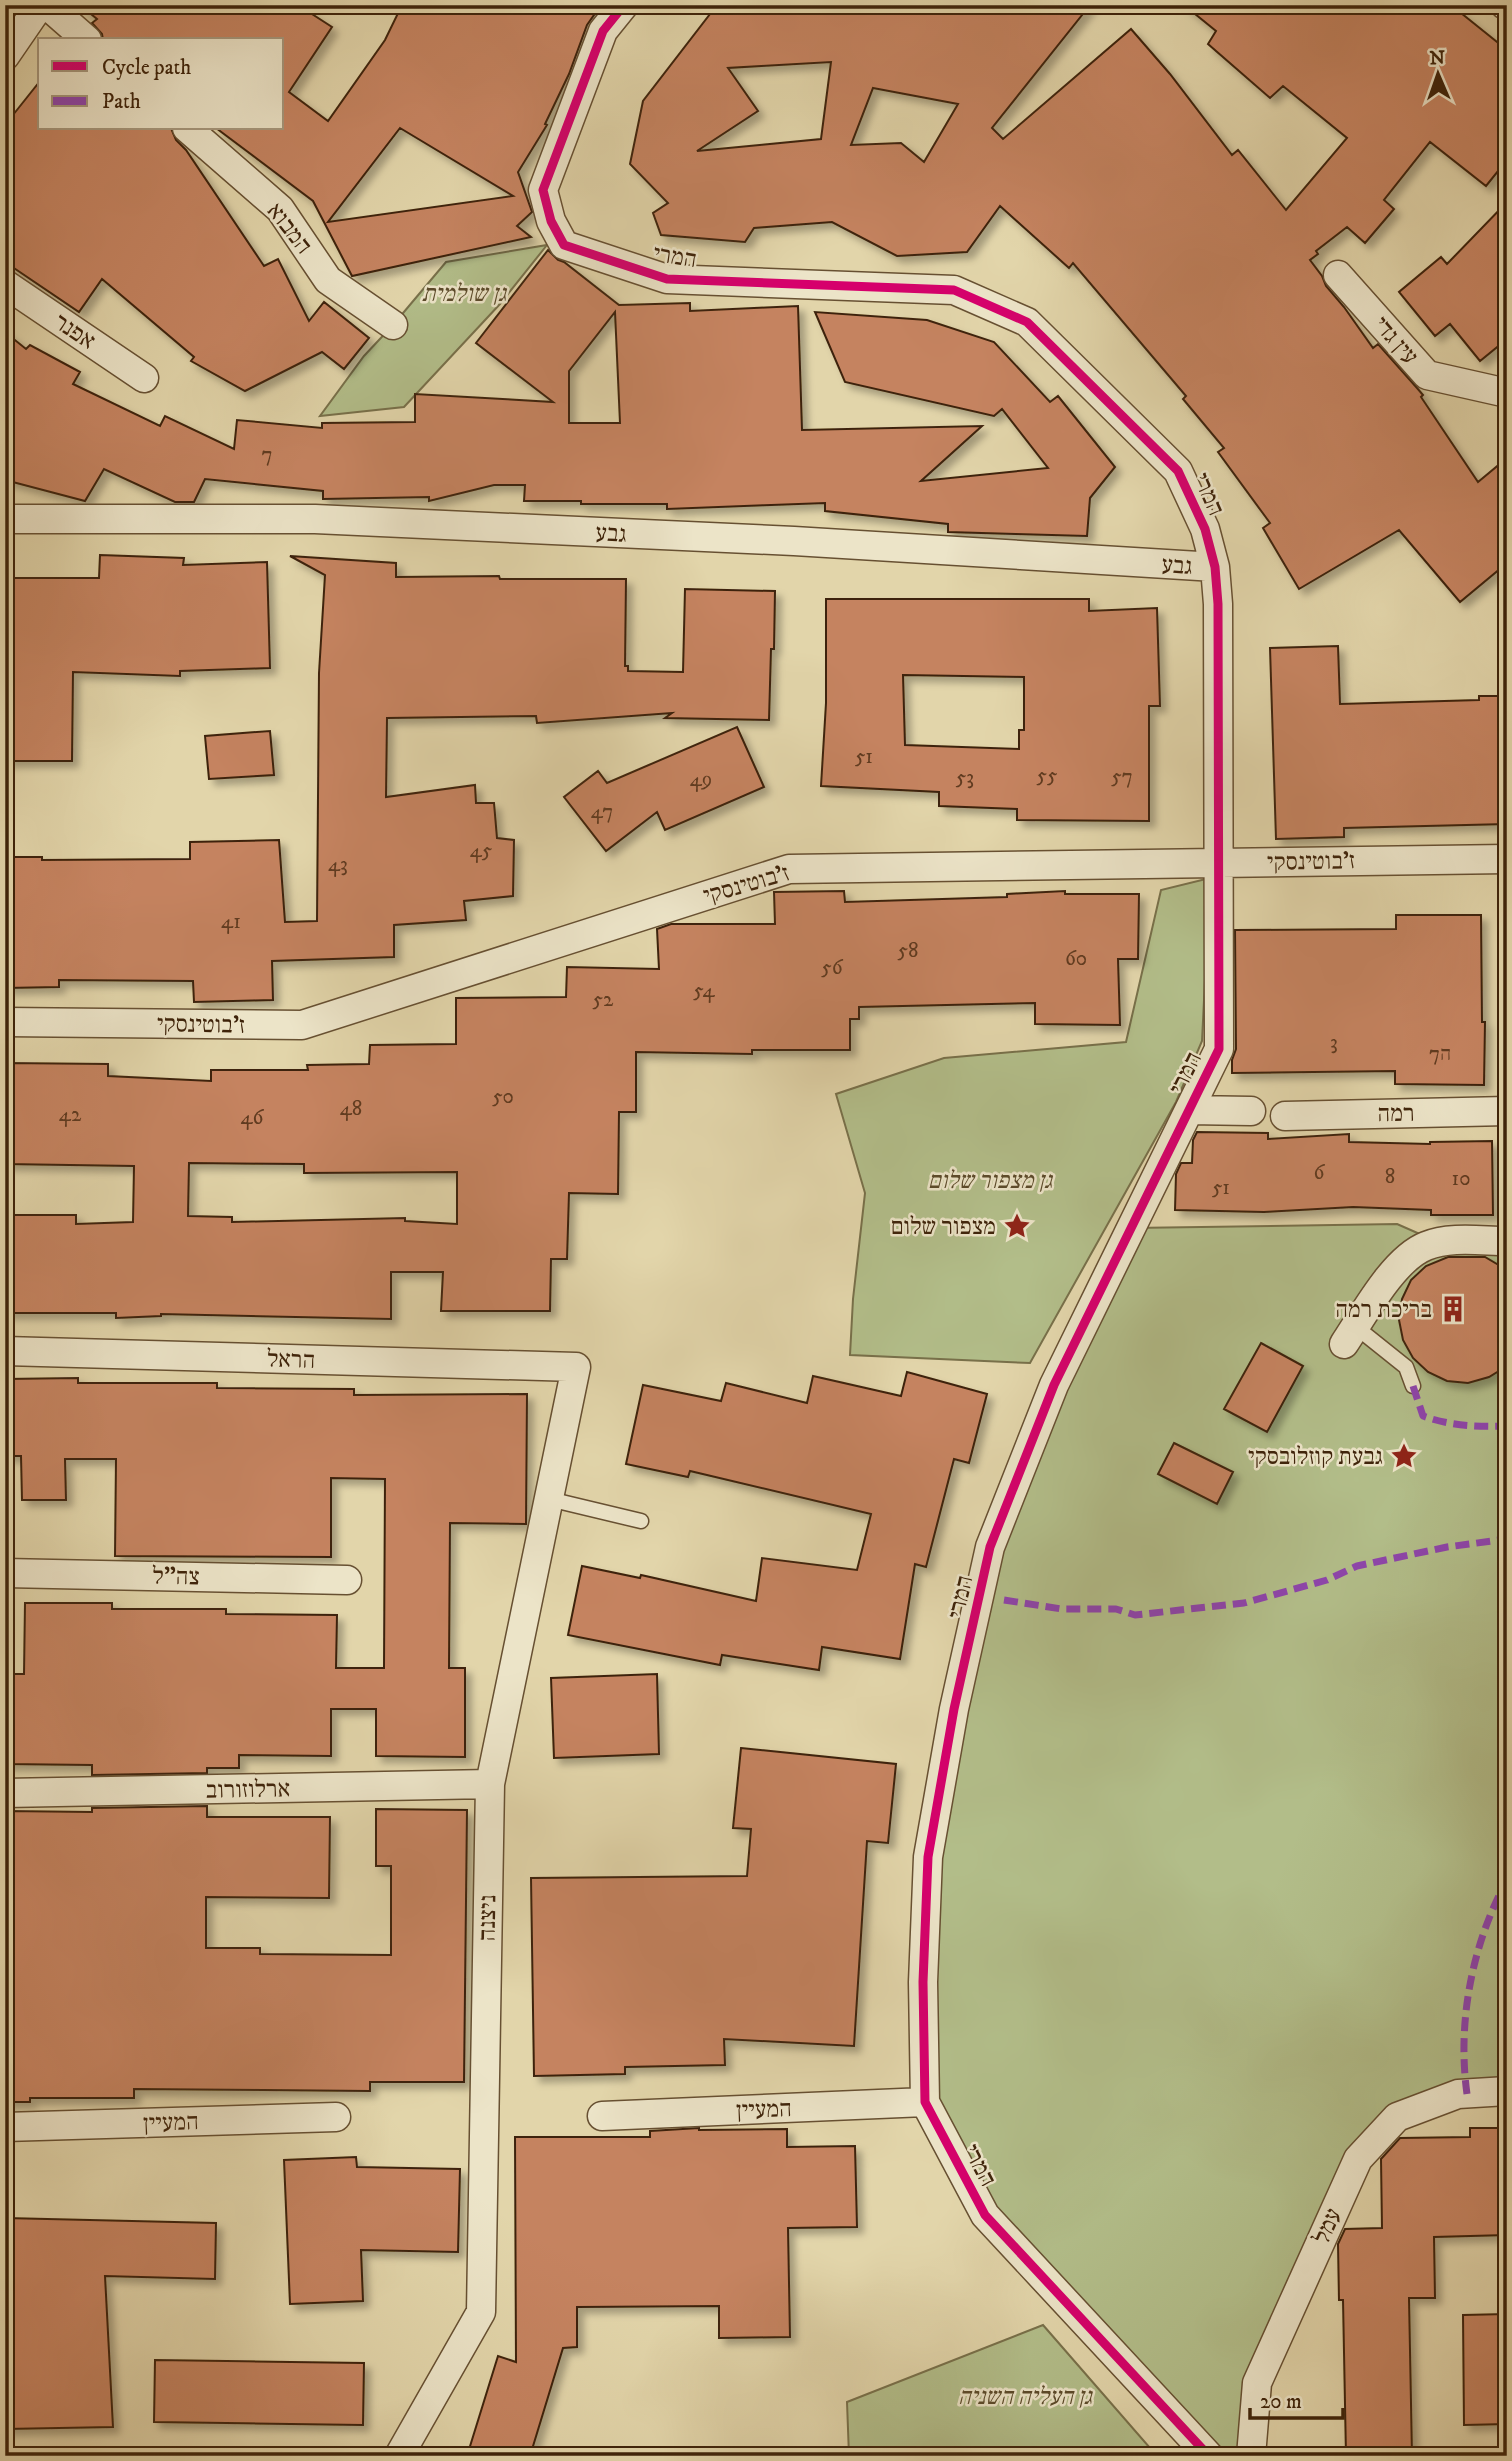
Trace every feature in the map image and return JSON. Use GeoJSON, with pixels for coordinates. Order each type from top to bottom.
{"type":"FeatureCollection","features":[{"type":"Feature","properties":{"kind":"street"},"geometry":{"type":"LineString","coordinates":[[5,56],[40,5]]}},
{"type":"Feature","properties":{"kind":"street"},"geometry":{"type":"LineString","coordinates":[[47,5],[85,38]]}},
{"type":"Feature","properties":{"kind":"street","name":"המרי"},"geometry":{"type":"LineString","coordinates":[[624,5],[603,31],[543,190],[551,221],[564,246],[667,279],[954,290],[1027,322],[1178,471],[1205,529],[1216,568],[1219,1049],[1054,1385],[990,1547],[954,1709],[928,1857],[923,1982],[925,2102],[985,2215],[1209,2456]]}},
{"type":"Feature","properties":{"kind":"street","name":"המבוא"},"geometry":{"type":"LineString","coordinates":[[189,130],[280,209],[328,280],[393,326]]}},
{"type":"Feature","properties":{"kind":"street","name":"עין גדי"},"geometry":{"type":"LineString","coordinates":[[1338,275],[1427,375],[1507,393]]}},
{"type":"Feature","properties":{"kind":"street","name":"אפנר"},"geometry":{"type":"LineString","coordinates":[[5,284],[144,378]]}},
{"type":"Feature","properties":{"kind":"street","name":"גבע"},"geometry":{"type":"LineString","coordinates":[[5,520],[315,519],[794,541],[1216,568]]}},
{"type":"Feature","properties":{"kind":"street","name":"ז'בוטינסקי"},"geometry":{"type":"LineString","coordinates":[[5,1022],[302,1025],[789,869],[1507,859]]}},
{"type":"Feature","properties":{"kind":"street"},"geometry":{"type":"LineString","coordinates":[[1189,1110],[1251,1111]]}},
{"type":"Feature","properties":{"kind":"street","name":"רמה"},"geometry":{"type":"LineString","coordinates":[[1285,1116],[1507,1111]]}},
{"type":"Feature","properties":{"kind":"street"},"geometry":{"type":"LineString","coordinates":[[1350,1336],[1395,1270],[1426,1246],[1453,1241],[1507,1241]]}},
{"type":"Feature","properties":{"kind":"street","name":"הראל"},"geometry":{"type":"LineString","coordinates":[[5,1351],[576,1367]]}},
{"type":"Feature","properties":{"kind":"street","name":"ניצנה"},"geometry":{"type":"LineString","coordinates":[[399,2456],[481,2312],[490,1784],[576,1367]]}},
{"type":"Feature","properties":{"kind":"street","name":"צה\"ל"},"geometry":{"type":"LineString","coordinates":[[5,1573],[347,1580]]}},
{"type":"Feature","properties":{"kind":"street","name":"ארלוזורוב"},"geometry":{"type":"LineString","coordinates":[[5,1793],[490,1784]]}},
{"type":"Feature","properties":{"kind":"street","name":"עמל"},"geometry":{"type":"LineString","coordinates":[[1251,2456],[1257,2383],[1358,2159],[1397,2118],[1458,2094],[1507,2091]]}},
{"type":"Feature","properties":{"kind":"street","name":"המעיין"},"geometry":{"type":"LineString","coordinates":[[602,2116],[925,2102]]}},
{"type":"Feature","properties":{"kind":"street","name":"המעיין"},"geometry":{"type":"LineString","coordinates":[[5,2127],[336,2117]]}},
{"type":"Feature","properties":{"kind":"lane"},"geometry":{"type":"LineString","coordinates":[[1350,1336],[1406,1367],[1413,1387]]}},
{"type":"Feature","properties":{"kind":"lane"},"geometry":{"type":"LineString","coordinates":[[549,1499],[641,1521]]}},
{"type":"Feature","properties":{"kind":"green space","name":"גן שולמית"},"geometry":{"type":"Polygon","coordinates":[[[547,245],[500,304],[404,407],[320,416],[364,356],[446,262],[547,245]]]}},
{"type":"Feature","properties":{"kind":"green space","name":"גן מצפור שלום"},"geometry":{"type":"Polygon","coordinates":[[[1210,878],[1202,1041],[1176,1102],[1030,1363],[850,1355],[853,1299],[865,1193],[836,1094],[944,1058],[1126,1042],[1161,890],[1210,878]]]}},
{"type":"Feature","properties":{"kind":"green space"},"geometry":{"type":"Polygon","coordinates":[[[1397,1224],[1447,1246],[1507,1247],[1507,2074],[1467,2094],[1457,2094],[1358,2159],[1257,2383],[1251,2456],[1209,2456],[985,2215],[925,2102],[928,1857],[990,1547],[1131,1228],[1397,1224]]]}},
{"type":"Feature","properties":{"kind":"green space","name":"גן העליה השניה"},"geometry":{"type":"Polygon","coordinates":[[[1043,2325],[1157,2456],[849,2456],[847,2402],[1043,2325]]]}},
{"type":"Feature","properties":{"kind":"building"},"geometry":{"type":"Polygon","coordinates":[[[80,5],[298,5],[332,27],[289,92],[328,121],[385,40],[402,5],[601,5],[587,25],[569,74],[545,124],[547,125],[518,172],[532,212],[517,226],[531,237],[352,276],[313,201],[219,130],[284,130],[284,38],[103,38],[92,23],[97,19],[80,5]],[[400,128],[328,222],[513,196],[400,128]]]}},
{"type":"Feature","properties":{"kind":"building"},"geometry":{"type":"Polygon","coordinates":[[[717,5],[1090,5],[992,128],[1003,139],[1131,29],[1170,74],[1232,155],[1238,150],[1286,210],[1347,138],[1283,86],[1270,98],[1208,44],[1216,31],[1184,5],[1451,5],[1507,50],[1507,160],[1486,186],[1430,142],[1384,200],[1394,209],[1365,243],[1347,227],[1316,251],[1318,254],[1310,260],[1326,286],[1373,348],[1378,344],[1423,395],[1421,397],[1478,482],[1507,458],[1507,563],[1460,602],[1399,530],[1299,589],[1263,528],[1270,523],[1218,452],[1224,448],[1183,399],[1186,396],[1073,263],[1069,268],[1000,206],[967,252],[897,256],[832,222],[754,228],[745,242],[661,235],[653,213],[668,203],[630,164],[643,101],[717,5]],[[831,62],[728,68],[758,111],[697,151],[821,139],[831,62]],[[873,88],[851,145],[901,143],[924,162],[958,104],[873,88]]]}},
{"type":"Feature","properties":{"kind":"building"},"geometry":{"type":"Polygon","coordinates":[[[38,84],[38,130],[172,130],[176,140],[186,150],[264,266],[278,259],[309,321],[324,302],[369,338],[344,369],[322,352],[245,391],[191,361],[194,357],[102,279],[79,312],[5,262],[5,125],[38,84]]]}},
{"type":"Feature","properties":{"kind":"building"},"geometry":{"type":"Polygon","coordinates":[[[1507,202],[1507,339],[1480,361],[1450,324],[1435,336],[1399,292],[1441,257],[1447,264],[1507,202]]]}},
{"type":"Feature","properties":{"kind":"building"},"geometry":{"type":"Polygon","coordinates":[[[548,250],[619,305],[690,303],[690,311],[798,306],[802,430],[982,426],[921,481],[1048,468],[1002,409],[994,416],[845,382],[815,312],[927,320],[994,342],[1050,402],[1058,396],[1115,467],[1090,498],[1087,536],[948,532],[948,524],[825,511],[825,503],[667,509],[667,504],[524,501],[525,485],[494,485],[429,501],[429,497],[323,499],[323,491],[205,479],[194,502],[175,502],[104,469],[85,501],[5,480],[5,332],[26,349],[30,345],[80,372],[73,384],[160,426],[165,416],[234,449],[237,420],[322,428],[322,423],[415,422],[415,394],[553,402],[476,343],[548,250]],[[615,312],[569,371],[569,423],[620,423],[615,312]]]}},
{"type":"Feature","properties":{"kind":"building"},"geometry":{"type":"Polygon","coordinates":[[[100,555],[184,558],[183,565],[267,562],[270,668],[180,671],[180,676],[73,672],[72,761],[5,761],[5,578],[99,578],[100,555]]]}},
{"type":"Feature","properties":{"kind":"building"},"geometry":{"type":"Polygon","coordinates":[[[290,556],[396,563],[396,577],[626,579],[625,666],[628,666],[628,671],[683,672],[685,589],[775,591],[769,720],[665,718],[672,713],[537,723],[536,716],[387,718],[386,797],[475,785],[476,803],[494,803],[497,838],[514,840],[513,896],[464,901],[466,920],[394,925],[394,957],[272,961],[273,1000],[194,1002],[193,981],[59,980],[59,987],[5,988],[5,857],[42,857],[42,860],[190,859],[190,842],[279,840],[285,922],[317,921],[319,673],[325,575],[290,556]]]}},
{"type":"Feature","properties":{"kind":"building"},"geometry":{"type":"Polygon","coordinates":[[[826,599],[1089,599],[1089,611],[1157,608],[1160,706],[1149,706],[1149,821],[1017,820],[1017,809],[939,806],[939,792],[821,786],[826,703],[826,599]],[[903,675],[905,745],[1019,749],[1019,730],[1024,730],[1024,677],[903,675]]]}},
{"type":"Feature","properties":{"kind":"building"},"geometry":{"type":"Polygon","coordinates":[[[1338,646],[1340,704],[1479,700],[1479,696],[1507,696],[1507,824],[1344,828],[1344,837],[1276,839],[1270,648],[1338,646]]]}},
{"type":"Feature","properties":{"kind":"building"},"geometry":{"type":"Polygon","coordinates":[[[737,727],[764,787],[665,830],[657,812],[606,851],[564,797],[598,771],[607,783],[737,727]]]}},
{"type":"Feature","properties":{"kind":"building"},"geometry":{"type":"Polygon","coordinates":[[[270,731],[274,775],[209,779],[205,736],[270,731]]]}},
{"type":"Feature","properties":{"kind":"building"},"geometry":{"type":"Polygon","coordinates":[[[844,891],[845,902],[1007,897],[1007,894],[1065,891],[1065,894],[1139,894],[1138,959],[1118,959],[1120,1025],[1035,1024],[1035,1003],[859,1007],[859,1019],[850,1019],[850,1050],[752,1050],[752,1054],[636,1052],[636,1112],[619,1112],[618,1194],[569,1193],[567,1259],[551,1259],[550,1311],[441,1311],[443,1272],[391,1272],[391,1319],[161,1314],[116,1318],[116,1313],[5,1313],[5,1215],[76,1215],[76,1224],[133,1222],[134,1166],[5,1164],[5,1063],[108,1064],[108,1076],[211,1081],[211,1070],[308,1070],[307,1065],[369,1064],[370,1045],[456,1044],[456,998],[566,997],[567,967],[659,969],[657,929],[671,924],[775,924],[774,892],[844,891]],[[189,1163],[188,1216],[232,1217],[232,1222],[405,1218],[405,1221],[457,1224],[457,1172],[304,1173],[304,1164],[189,1163]]]}},
{"type":"Feature","properties":{"kind":"building"},"geometry":{"type":"Polygon","coordinates":[[[1396,915],[1481,915],[1482,1022],[1485,1022],[1484,1085],[1395,1084],[1395,1071],[1232,1073],[1232,1060],[1236,1049],[1235,930],[1396,929],[1396,915]]]}},
{"type":"Feature","properties":{"kind":"building"},"geometry":{"type":"Polygon","coordinates":[[[1197,1132],[1268,1133],[1268,1139],[1349,1134],[1349,1142],[1430,1144],[1492,1141],[1493,1215],[1431,1215],[1431,1210],[1353,1207],[1264,1212],[1175,1210],[1176,1174],[1181,1163],[1192,1163],[1193,1140],[1197,1132]]]}},
{"type":"Feature","properties":{"kind":"building","name":"בריכת רמה"},"geometry":{"type":"Polygon","coordinates":[[[1448,1257],[1485,1257],[1507,1270],[1507,1366],[1489,1377],[1468,1383],[1447,1381],[1428,1372],[1413,1358],[1403,1340],[1399,1320],[1402,1299],[1411,1280],[1426,1266],[1448,1257]]]}},
{"type":"Feature","properties":{"kind":"building"},"geometry":{"type":"Polygon","coordinates":[[[1261,1343],[1303,1366],[1267,1432],[1224,1409],[1261,1343]]]}},
{"type":"Feature","properties":{"kind":"building"},"geometry":{"type":"Polygon","coordinates":[[[907,1372],[987,1394],[969,1463],[954,1459],[926,1567],[915,1564],[900,1659],[822,1647],[819,1670],[722,1655],[720,1665],[568,1635],[582,1566],[640,1578],[641,1575],[756,1601],[762,1558],[857,1570],[871,1514],[690,1471],[688,1477],[626,1464],[643,1385],[721,1401],[726,1383],[807,1403],[813,1376],[901,1396],[907,1372]]]}},
{"type":"Feature","properties":{"kind":"building"},"geometry":{"type":"Polygon","coordinates":[[[78,1378],[78,1383],[217,1383],[217,1388],[354,1389],[354,1395],[527,1394],[526,1524],[450,1523],[449,1668],[465,1668],[465,1757],[376,1756],[376,1709],[331,1709],[331,1756],[239,1755],[239,1768],[207,1768],[207,1773],[92,1775],[92,1765],[5,1764],[5,1674],[24,1674],[25,1603],[112,1603],[112,1609],[226,1609],[226,1614],[337,1615],[336,1668],[384,1668],[385,1479],[331,1478],[331,1557],[115,1556],[116,1459],[65,1459],[66,1500],[22,1500],[21,1456],[5,1456],[5,1379],[78,1378]]]}},
{"type":"Feature","properties":{"kind":"building"},"geometry":{"type":"Polygon","coordinates":[[[1174,1443],[1233,1472],[1217,1504],[1158,1474],[1174,1443]]]}},
{"type":"Feature","properties":{"kind":"building"},"geometry":{"type":"Polygon","coordinates":[[[657,1674],[659,1754],[554,1758],[551,1678],[657,1674]]]}},
{"type":"Feature","properties":{"kind":"building"},"geometry":{"type":"Polygon","coordinates":[[[741,1748],[896,1764],[888,1843],[867,1841],[854,2046],[724,2039],[725,2065],[625,2067],[625,2074],[534,2076],[531,1878],[747,1876],[751,1829],[733,1828],[741,1748]]]}},
{"type":"Feature","properties":{"kind":"building"},"geometry":{"type":"Polygon","coordinates":[[[207,1806],[207,1817],[330,1817],[329,1898],[206,1897],[206,1948],[260,1948],[260,1954],[391,1955],[391,1866],[376,1866],[376,1809],[467,1810],[464,2082],[370,2082],[370,2091],[134,2089],[134,2098],[30,2098],[30,2102],[5,2102],[5,1811],[92,1812],[92,1808],[207,1806]]]}},
{"type":"Feature","properties":{"kind":"building"},"geometry":{"type":"Polygon","coordinates":[[[699,2128],[787,2129],[787,2147],[855,2146],[857,2227],[788,2228],[790,2337],[719,2338],[719,2306],[577,2307],[577,2347],[563,2348],[530,2456],[467,2456],[498,2356],[516,2362],[515,2137],[650,2137],[650,2131],[699,2128]]]}},
{"type":"Feature","properties":{"kind":"building"},"geometry":{"type":"Polygon","coordinates":[[[1470,2128],[1507,2128],[1507,2235],[1434,2237],[1435,2298],[1409,2298],[1412,2456],[1346,2456],[1343,2300],[1339,2300],[1338,2244],[1345,2229],[1382,2228],[1381,2159],[1400,2138],[1470,2137],[1470,2128]]]}},
{"type":"Feature","properties":{"kind":"building"},"geometry":{"type":"Polygon","coordinates":[[[356,2157],[357,2167],[460,2169],[458,2252],[361,2250],[363,2301],[290,2304],[284,2160],[356,2157]]]}},
{"type":"Feature","properties":{"kind":"building"},"geometry":{"type":"Polygon","coordinates":[[[5,2218],[216,2223],[215,2279],[105,2276],[113,2427],[5,2429],[5,2218]]]}},
{"type":"Feature","properties":{"kind":"building"},"geometry":{"type":"Polygon","coordinates":[[[1507,2314],[1507,2424],[1464,2425],[1463,2315],[1507,2314]]]}},
{"type":"Feature","properties":{"kind":"building"},"geometry":{"type":"Polygon","coordinates":[[[155,2360],[364,2363],[363,2425],[154,2422],[155,2360]]]}},
{"type":"Feature","properties":{"kind":"marked path"},"geometry":{"type":"LineString","coordinates":[[1413,1386],[1423,1416],[1464,1425],[1507,1426]]}},
{"type":"Feature","properties":{"kind":"marked path"},"geometry":{"type":"LineString","coordinates":[[1004,1600],[1062,1609],[1116,1609],[1135,1615],[1244,1603],[1327,1580],[1357,1566],[1447,1547],[1507,1539]]}},
{"type":"Feature","properties":{"kind":"marked path"},"geometry":{"type":"LineString","coordinates":[[1467,2094],[1464,2039],[1470,1984],[1485,1930],[1507,1880]]}},
{"type":"Feature","properties":{"kind":"cycle path"},"geometry":{"type":"LineString","coordinates":[[624,5],[603,31],[543,190],[551,221],[564,245],[667,279],[954,290],[1027,322],[1178,471],[1205,529],[1215,567],[1218,604],[1219,1049],[1054,1385],[990,1547],[954,1709],[928,1857],[923,1982],[925,2102],[985,2215],[1209,2456]]}},
{"type":"Feature","properties":{"kind":"place","name":"מצפור שלום"},"geometry":{"type":"Point","coordinates":[1017,1226]}},
{"type":"Feature","properties":{"kind":"place","name":"בריכת רמה"},"geometry":{"type":"Point","coordinates":[1453,1309]}},
{"type":"Feature","properties":{"kind":"place","name":"גבעת קוזלובסקי"},"geometry":{"type":"Point","coordinates":[1404,1456]}}]}
